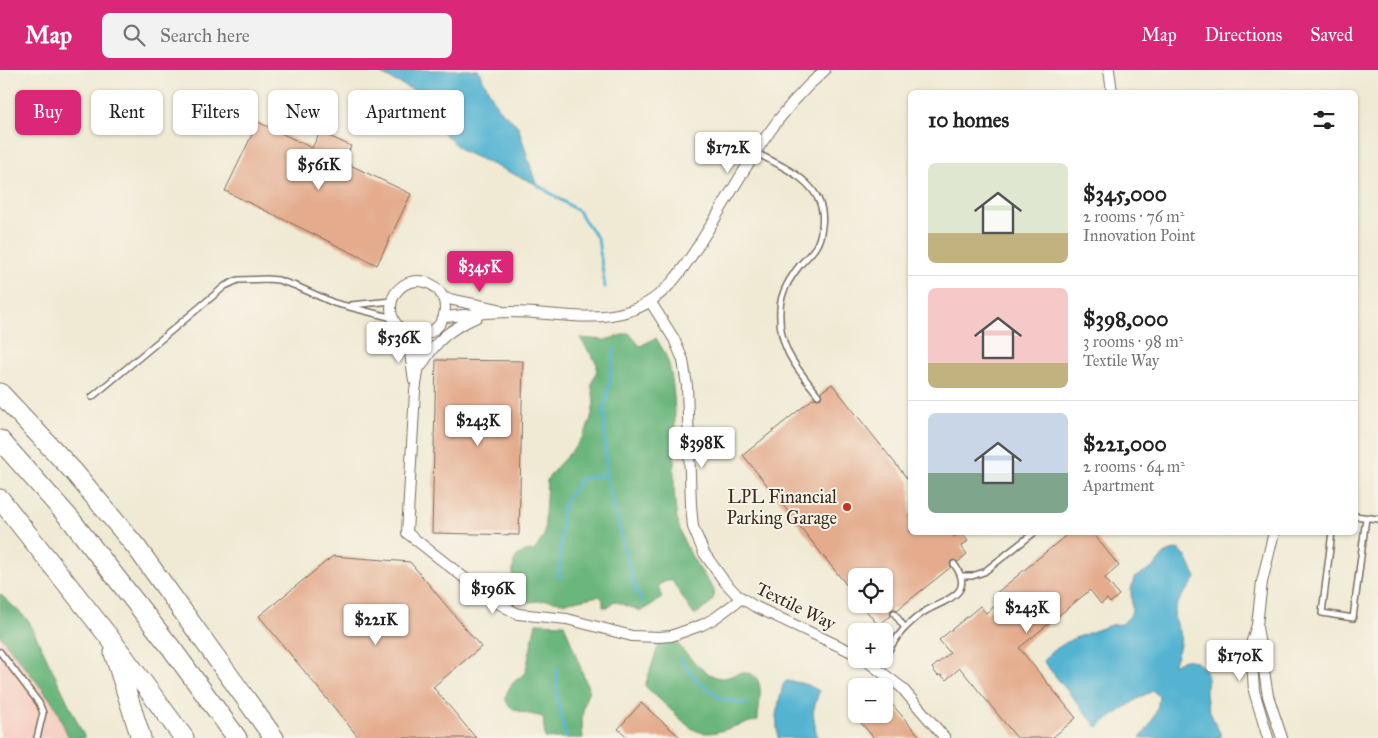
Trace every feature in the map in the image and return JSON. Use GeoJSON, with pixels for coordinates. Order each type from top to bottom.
{"type":"FeatureCollection","features":[{"type":"Feature","properties":{"kind":"highway"},"geometry":{"type":"LineString","coordinates":[[0,393],[74,472],[137,548],[274,738]]}},
{"type":"Feature","properties":{"kind":"highway"},"geometry":{"type":"LineString","coordinates":[[0,440],[76,528],[172,649],[236,738]]}},
{"type":"Feature","properties":{"kind":"highway"},"geometry":{"type":"LineString","coordinates":[[0,499],[184,738]]}},
{"type":"Feature","properties":{"kind":"highway"},"geometry":{"type":"LineString","coordinates":[[108,637],[141,738]]}},
{"type":"Feature","properties":{"kind":"street"},"geometry":{"type":"LineString","coordinates":[[444,317],[512,312],[609,315],[629,311],[658,296],[681,272],[779,119],[825,70]]}},
{"type":"Feature","properties":{"kind":"street"},"geometry":{"type":"LineString","coordinates":[[1109,70],[1112,90]]}},
{"type":"Feature","properties":{"kind":"street"},"geometry":{"type":"LineString","coordinates":[[419,280],[428,282],[436,286],[444,298],[446,312],[444,317],[437,328],[424,334],[407,333],[397,326],[393,318],[391,310],[395,293],[401,286],[409,282],[419,280]]}},
{"type":"Feature","properties":{"kind":"street"},"geometry":{"type":"LineString","coordinates":[[444,298],[512,312]]}},
{"type":"Feature","properties":{"kind":"street","name":"Textile Way"},"geometry":{"type":"LineString","coordinates":[[650,301],[674,339],[683,360],[688,386],[693,526],[699,543],[712,566],[724,582],[754,606],[848,650]]}},
{"type":"Feature","properties":{"kind":"street"},"geometry":{"type":"LineString","coordinates":[[418,370],[433,347],[446,333],[484,314]]}},
{"type":"Feature","properties":{"kind":"street"},"geometry":{"type":"LineString","coordinates":[[407,333],[415,391]]}},
{"type":"Feature","properties":{"kind":"street"},"geometry":{"type":"LineString","coordinates":[[424,334],[415,391],[407,533],[472,585],[506,608],[518,614],[528,616],[554,616],[632,636],[671,636],[702,625],[742,598]]}},
{"type":"Feature","properties":{"kind":"street"},"geometry":{"type":"LineString","coordinates":[[1268,738],[1254,691],[1250,644],[1256,625],[1262,582],[1273,535]]}},
{"type":"Feature","properties":{"kind":"street"},"geometry":{"type":"LineString","coordinates":[[1256,625],[1268,696],[1282,738]]}},
{"type":"Feature","properties":{"kind":"street"},"geometry":{"type":"LineString","coordinates":[[878,668],[901,687],[945,738]]}},
{"type":"Feature","properties":{"kind":"lane"},"geometry":{"type":"LineString","coordinates":[[756,153],[802,179],[816,194],[824,215],[818,242],[785,288],[780,309],[781,335],[791,361],[818,395]]}},
{"type":"Feature","properties":{"kind":"lane"},"geometry":{"type":"LineString","coordinates":[[92,397],[225,286],[238,280],[278,280],[334,303],[393,318]]}},
{"type":"Feature","properties":{"kind":"lane"},"geometry":{"type":"LineString","coordinates":[[348,306],[392,301]]}},
{"type":"Feature","properties":{"kind":"lane"},"geometry":{"type":"LineString","coordinates":[[1358,517],[1378,519]]}},
{"type":"Feature","properties":{"kind":"lane"},"geometry":{"type":"LineString","coordinates":[[1332,535],[1322,613],[1353,618],[1366,518]]}},
{"type":"Feature","properties":{"kind":"lane"},"geometry":{"type":"LineString","coordinates":[[962,576],[972,576],[984,572],[1031,535]]}},
{"type":"Feature","properties":{"kind":"lane"},"geometry":{"type":"LineString","coordinates":[[893,646],[905,628],[925,611],[949,600],[955,595],[961,586],[962,576],[954,564]]}},
{"type":"Feature","properties":{"kind":"lane"},"geometry":{"type":"LineString","coordinates":[[894,613],[905,628]]}},
{"type":"Feature","properties":{"kind":"lane"},"geometry":{"type":"LineString","coordinates":[[0,652],[39,703],[43,713],[38,738]]}},
{"type":"Feature","properties":{"kind":"shaded area"},"geometry":{"type":"Polygon","coordinates":[[[0,635],[54,704],[69,738],[0,738],[0,635]]]}},
{"type":"Feature","properties":{"kind":"green space"},"geometry":{"type":"Polygon","coordinates":[[[629,333],[640,346],[656,338],[669,365],[675,406],[674,482],[679,529],[687,548],[714,590],[711,602],[694,615],[671,579],[658,585],[662,598],[641,611],[614,601],[608,607],[603,607],[603,600],[599,596],[564,603],[550,600],[528,602],[519,594],[515,587],[513,565],[517,556],[535,550],[544,536],[547,480],[577,445],[591,419],[594,402],[592,383],[597,364],[580,338],[605,340],[629,333]]]}},
{"type":"Feature","properties":{"kind":"green space"},"geometry":{"type":"Polygon","coordinates":[[[0,594],[29,621],[85,738],[69,738],[54,704],[0,635],[0,594]]]}},
{"type":"Feature","properties":{"kind":"green space"},"geometry":{"type":"Polygon","coordinates":[[[536,623],[564,624],[589,690],[583,714],[583,738],[545,738],[543,717],[515,710],[506,701],[506,695],[510,687],[526,670],[536,623]]]}},
{"type":"Feature","properties":{"kind":"green space"},"geometry":{"type":"Polygon","coordinates":[[[675,641],[704,671],[716,677],[724,678],[742,673],[756,677],[760,690],[758,720],[716,732],[706,733],[697,731],[687,725],[645,686],[659,644],[675,641]]]}},
{"type":"Feature","properties":{"kind":"water"},"geometry":{"type":"Polygon","coordinates":[[[373,70],[478,70],[498,108],[518,126],[536,184],[462,151],[445,135],[464,135],[464,90],[413,90],[373,70]]]}},
{"type":"Feature","properties":{"kind":"water"},"geometry":{"type":"Polygon","coordinates":[[[1178,549],[1185,555],[1196,578],[1175,609],[1174,617],[1180,634],[1180,642],[1173,665],[1183,660],[1192,660],[1202,666],[1208,675],[1206,691],[1208,705],[1220,733],[1220,738],[1140,738],[1151,724],[1157,708],[1159,696],[1153,691],[1142,696],[1097,727],[1043,661],[1051,652],[1072,639],[1111,625],[1122,624],[1130,616],[1132,610],[1131,590],[1134,578],[1153,568],[1165,553],[1178,549]]]}},
{"type":"Feature","properties":{"kind":"water"},"geometry":{"type":"Polygon","coordinates":[[[786,681],[803,684],[819,691],[813,712],[817,738],[778,738],[776,715],[783,685],[786,681]]]}},
{"type":"Feature","properties":{"kind":"building"},"geometry":{"type":"Polygon","coordinates":[[[258,122],[268,127],[268,135],[285,135],[312,148],[318,135],[327,135],[351,146],[344,162],[411,194],[377,265],[225,191],[252,135],[258,135],[258,122]]]}},
{"type":"Feature","properties":{"kind":"building"},"geometry":{"type":"Polygon","coordinates":[[[436,360],[523,361],[519,535],[432,533],[436,360]]]}},
{"type":"Feature","properties":{"kind":"building","name":"LPL Financial Parking Garage"},"geometry":{"type":"Polygon","coordinates":[[[832,384],[908,479],[908,535],[952,535],[954,537],[963,535],[968,541],[961,546],[967,554],[958,562],[951,561],[951,567],[897,610],[893,609],[893,568],[848,568],[848,587],[743,455],[814,398],[821,398],[821,392],[832,384]]]}},
{"type":"Feature","properties":{"kind":"building"},"geometry":{"type":"Polygon","coordinates":[[[1066,535],[1094,535],[1119,566],[1105,578],[1119,595],[1110,603],[1107,599],[1101,604],[1090,590],[1019,648],[1076,718],[1052,738],[1017,738],[960,668],[946,680],[941,675],[938,676],[932,668],[950,653],[939,640],[980,606],[986,613],[1000,602],[994,595],[1066,535]]]}},
{"type":"Feature","properties":{"kind":"building"},"geometry":{"type":"Polygon","coordinates":[[[333,556],[410,562],[481,647],[433,687],[476,738],[359,738],[259,616],[333,556]]]}},
{"type":"Feature","properties":{"kind":"building","name":"LPL Financial Parking Garage"},"geometry":{"type":"Polygon","coordinates":[[[868,613],[891,613],[891,616],[881,623],[876,623],[868,613]]]}},
{"type":"Feature","properties":{"kind":"building"},"geometry":{"type":"Polygon","coordinates":[[[641,703],[681,738],[629,738],[618,729],[641,703]]]}},
{"type":"Feature","properties":{"kind":"building"},"geometry":{"type":"Polygon","coordinates":[[[893,705],[921,738],[874,738],[861,723],[893,723],[893,705]]]}},
{"type":"Feature","properties":{"kind":"waterway"},"geometry":{"type":"LineString","coordinates":[[536,184],[578,211],[598,239],[605,287]]}},
{"type":"Feature","properties":{"kind":"waterway"},"geometry":{"type":"LineString","coordinates":[[615,348],[604,412],[606,474],[633,584],[642,601]]}},
{"type":"Feature","properties":{"kind":"waterway"},"geometry":{"type":"LineString","coordinates":[[559,578],[563,504],[581,479],[606,474]]}},
{"type":"Feature","properties":{"kind":"waterway"},"geometry":{"type":"LineString","coordinates":[[680,659],[697,681],[722,699],[747,704]]}},
{"type":"Feature","properties":{"kind":"waterway"},"geometry":{"type":"LineString","coordinates":[[557,669],[557,697],[566,738]]}},
{"type":"Feature","properties":{"kind":"place","name":"LPL Financial Parking Garage"},"geometry":{"type":"Point","coordinates":[847,507]}}]}
